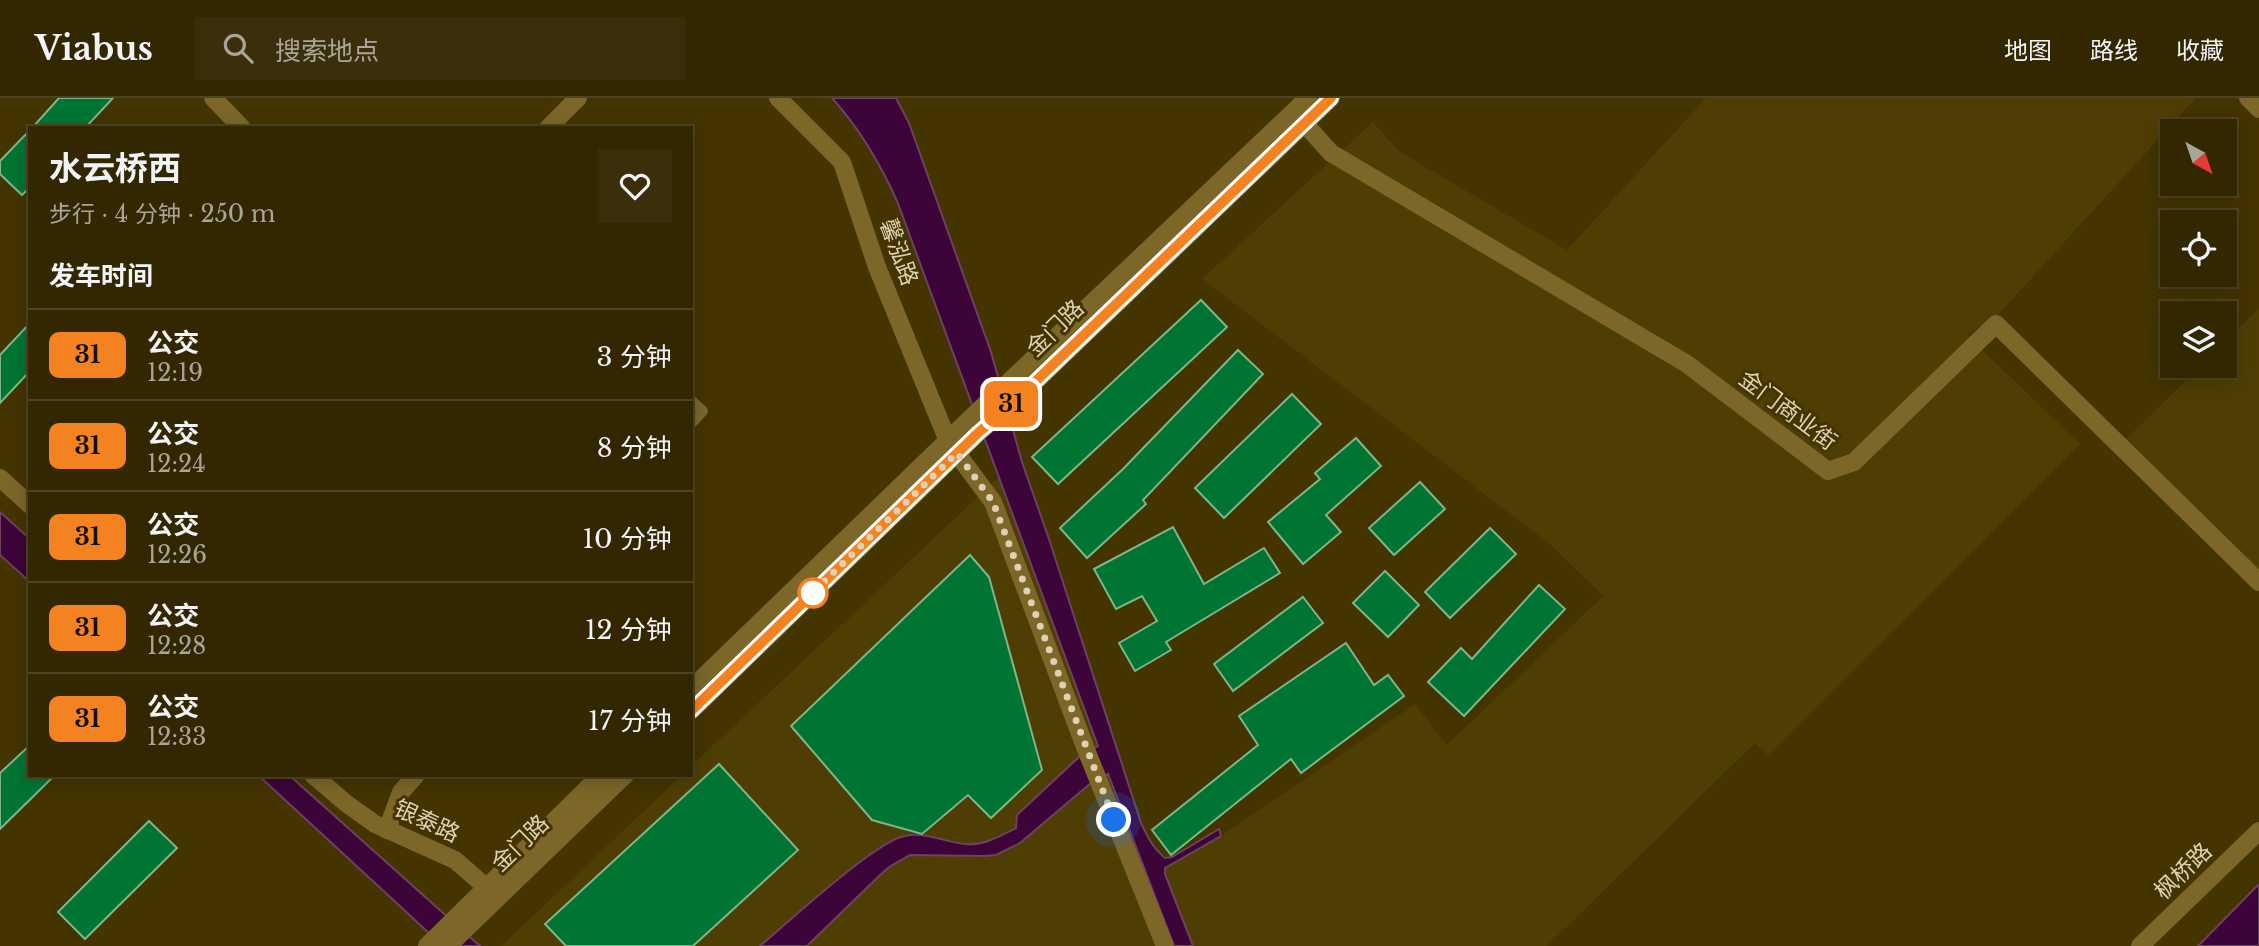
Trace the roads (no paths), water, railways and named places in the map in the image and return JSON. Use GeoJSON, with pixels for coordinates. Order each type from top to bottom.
{"type":"FeatureCollection","features":[{"type":"Feature","properties":{"kind":"street"},"geometry":{"type":"LineString","coordinates":[[213,98],[240,126]]}},
{"type":"Feature","properties":{"kind":"street"},"geometry":{"type":"LineString","coordinates":[[550,126],[578,98]]}},
{"type":"Feature","properties":{"kind":"street","name":"馨泓路"},"geometry":{"type":"LineString","coordinates":[[778,98],[842,162],[877,267],[953,447],[993,502],[1085,747],[1165,946]]}},
{"type":"Feature","properties":{"kind":"street","name":"金门路"},"geometry":{"type":"LineString","coordinates":[[976,424],[1012,404],[1300,117],[1308,98]]}},
{"type":"Feature","properties":{"kind":"street","name":"金门路"},"geometry":{"type":"LineString","coordinates":[[693,709],[976,424],[1004,387],[1300,117],[1331,98]]}},
{"type":"Feature","properties":{"kind":"street"},"geometry":{"type":"LineString","coordinates":[[2248,98],[2259,109]]}},
{"type":"Feature","properties":{"kind":"street","name":"金门商业街"},"geometry":{"type":"LineString","coordinates":[[1300,117],[1331,153],[1686,364],[1828,471],[1854,462],[1996,324],[2259,582]]}},
{"type":"Feature","properties":{"kind":"street","name":"金门路"},"geometry":{"type":"LineString","coordinates":[[693,687],[953,447]]}},
{"type":"Feature","properties":{"kind":"street"},"geometry":{"type":"LineString","coordinates":[[0,478],[28,503]]}},
{"type":"Feature","properties":{"kind":"street","name":"银泰路"},"geometry":{"type":"LineString","coordinates":[[315,777],[360,814],[387,830],[455,860],[486,887]]}},
{"type":"Feature","properties":{"kind":"street"},"geometry":{"type":"LineString","coordinates":[[387,830],[401,792],[414,777]]}},
{"type":"Feature","properties":{"kind":"street","name":"金门路"},"geometry":{"type":"LineString","coordinates":[[448,946],[486,887],[599,777]]}},
{"type":"Feature","properties":{"kind":"street","name":"金门路"},"geometry":{"type":"LineString","coordinates":[[428,945],[465,919],[623,777]]}},
{"type":"Feature","properties":{"kind":"street","name":"枫桥路"},"geometry":{"type":"LineString","coordinates":[[2140,946],[2259,831]]}},
{"type":"Feature","properties":{"kind":"lane"},"geometry":{"type":"LineString","coordinates":[[693,402],[703,411],[693,422]]}}]}
